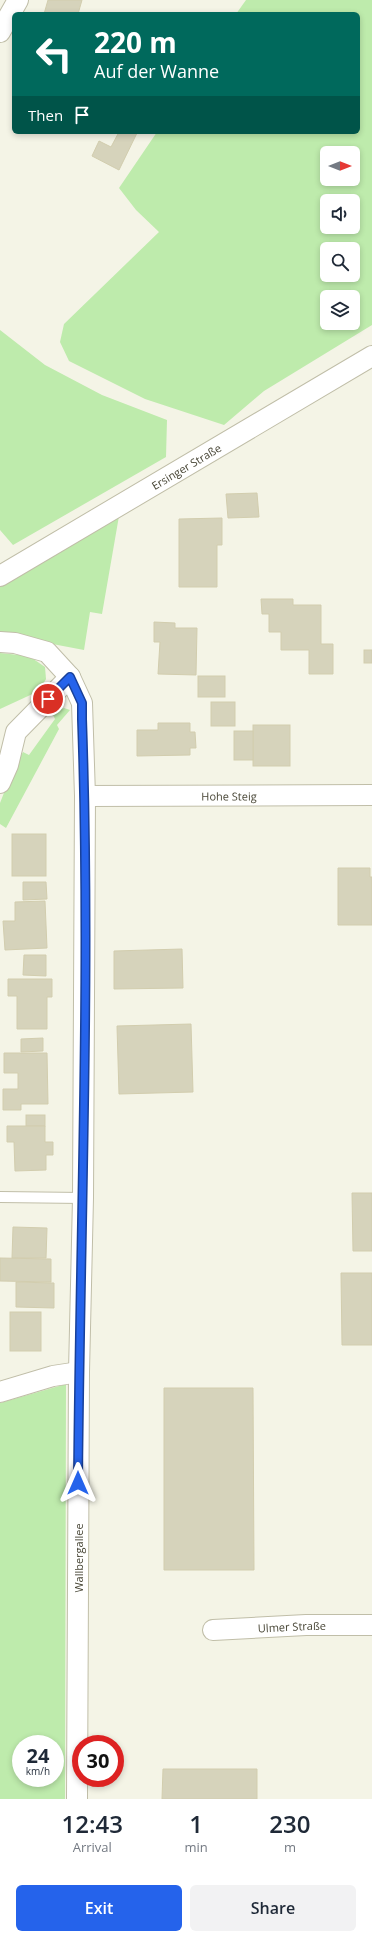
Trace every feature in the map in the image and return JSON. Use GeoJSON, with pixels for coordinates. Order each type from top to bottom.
{"type":"FeatureCollection","features":[{"type":"Feature","properties":{"kind":"street"},"geometry":{"type":"LineString","coordinates":[[0,32],[18,0]]}},
{"type":"Feature","properties":{"kind":"street","name":"Ersinger Straße"},"geometry":{"type":"LineString","coordinates":[[0,576],[372,356]]}},
{"type":"Feature","properties":{"kind":"street","name":"Wallbergallee"},"geometry":{"type":"LineString","coordinates":[[0,642],[15,643],[47,652],[70,677],[82,703],[85,796],[83,1198],[79,1372],[77,1799]]}},
{"type":"Feature","properties":{"kind":"street"},"geometry":{"type":"LineString","coordinates":[[0,783],[8,765],[8,733],[70,677]]}},
{"type":"Feature","properties":{"kind":"street","name":"Hohe Steig"},"geometry":{"type":"LineString","coordinates":[[85,796],[372,795]]}},
{"type":"Feature","properties":{"kind":"street"},"geometry":{"type":"LineString","coordinates":[[0,1392],[54,1376],[79,1372]]}},
{"type":"Feature","properties":{"kind":"street","name":"Ulmer Straße"},"geometry":{"type":"LineString","coordinates":[[213,1630],[306,1625],[372,1625]]}},
{"type":"Feature","properties":{"kind":"lane"},"geometry":{"type":"LineString","coordinates":[[0,1197],[83,1198]]}},
{"type":"Feature","properties":{"kind":"green space"},"geometry":{"type":"Polygon","coordinates":[[[246,0],[372,0],[372,325],[264,391],[224,425],[145,399],[69,361],[60,342],[64,324],[159,232],[136,210],[119,188],[156,134],[360,134],[360,12],[237,12],[246,0]]]}},
{"type":"Feature","properties":{"kind":"green space"},"geometry":{"type":"Polygon","coordinates":[[[0,330],[45,365],[102,395],[167,420],[166,457],[13,545],[0,530],[0,330]]]}},
{"type":"Feature","properties":{"kind":"green space"},"geometry":{"type":"Polygon","coordinates":[[[119,516],[102,614],[90,612],[84,650],[0,634],[0,587],[119,516]]]}},
{"type":"Feature","properties":{"kind":"green space"},"geometry":{"type":"Polygon","coordinates":[[[0,653],[29,656],[45,667],[46,679],[39,691],[0,709],[0,653]]]}},
{"type":"Feature","properties":{"kind":"green space"},"geometry":{"type":"Polygon","coordinates":[[[64,708],[70,710],[57,725],[59,729],[6,828],[0,824],[0,803],[13,770],[23,752],[29,755],[55,719],[53,715],[56,711],[64,708]]]}},
{"type":"Feature","properties":{"kind":"green space"},"geometry":{"type":"Polygon","coordinates":[[[66,1384],[65,1799],[0,1799],[0,1403],[66,1384]]]}},
{"type":"Feature","properties":{"kind":"building"},"geometry":{"type":"Polygon","coordinates":[[[48,0],[82,0],[79,12],[45,12],[48,0]]]}},
{"type":"Feature","properties":{"kind":"building"},"geometry":{"type":"Polygon","coordinates":[[[118,134],[137,134],[119,170],[92,156],[99,141],[111,147],[118,134]]]}},
{"type":"Feature","properties":{"kind":"building"},"geometry":{"type":"Polygon","coordinates":[[[257,493],[259,517],[228,518],[226,494],[257,493]]]}},
{"type":"Feature","properties":{"kind":"building"},"geometry":{"type":"Polygon","coordinates":[[[222,518],[222,545],[217,545],[217,587],[179,587],[179,519],[222,518]]]}},
{"type":"Feature","properties":{"kind":"building"},"geometry":{"type":"Polygon","coordinates":[[[261,599],[293,599],[293,605],[321,605],[321,644],[333,644],[333,674],[309,674],[309,650],[281,650],[281,632],[269,632],[269,614],[262,614],[261,599]]]}},
{"type":"Feature","properties":{"kind":"building"},"geometry":{"type":"Polygon","coordinates":[[[154,622],[175,623],[175,628],[197,628],[196,675],[158,674],[160,642],[154,642],[154,622]]]}},
{"type":"Feature","properties":{"kind":"building"},"geometry":{"type":"Polygon","coordinates":[[[364,650],[372,650],[372,663],[364,663],[364,650]]]}},
{"type":"Feature","properties":{"kind":"building"},"geometry":{"type":"Polygon","coordinates":[[[198,676],[225,676],[225,697],[198,697],[198,676]]]}},
{"type":"Feature","properties":{"kind":"building"},"geometry":{"type":"Polygon","coordinates":[[[211,702],[235,702],[235,726],[211,726],[211,702]]]}},
{"type":"Feature","properties":{"kind":"building"},"geometry":{"type":"Polygon","coordinates":[[[158,723],[190,723],[190,732],[195,732],[196,748],[190,748],[190,755],[137,756],[137,730],[158,730],[158,723]]]}},
{"type":"Feature","properties":{"kind":"building"},"geometry":{"type":"Polygon","coordinates":[[[253,725],[290,725],[290,766],[253,766],[253,725]]]}},
{"type":"Feature","properties":{"kind":"building"},"geometry":{"type":"Polygon","coordinates":[[[234,731],[253,731],[253,760],[234,760],[234,731]]]}},
{"type":"Feature","properties":{"kind":"building"},"geometry":{"type":"Polygon","coordinates":[[[12,834],[46,834],[46,876],[12,876],[12,834]]]}},
{"type":"Feature","properties":{"kind":"building"},"geometry":{"type":"Polygon","coordinates":[[[338,868],[370,868],[370,877],[372,877],[372,925],[338,925],[338,868]]]}},
{"type":"Feature","properties":{"kind":"building"},"geometry":{"type":"Polygon","coordinates":[[[23,882],[46,882],[47,899],[23,900],[23,882]]]}},
{"type":"Feature","properties":{"kind":"building"},"geometry":{"type":"Polygon","coordinates":[[[45,901],[47,948],[5,950],[3,921],[15,921],[15,902],[45,901]]]}},
{"type":"Feature","properties":{"kind":"building"},"geometry":{"type":"Polygon","coordinates":[[[182,949],[183,988],[114,989],[114,951],[182,949]]]}},
{"type":"Feature","properties":{"kind":"building"},"geometry":{"type":"Polygon","coordinates":[[[24,955],[46,955],[46,976],[23,975],[24,955]]]}},
{"type":"Feature","properties":{"kind":"building"},"geometry":{"type":"Polygon","coordinates":[[[8,979],[52,979],[52,997],[47,997],[47,1029],[17,1029],[17,996],[8,996],[8,979]]]}},
{"type":"Feature","properties":{"kind":"building"},"geometry":{"type":"Polygon","coordinates":[[[191,1024],[193,1092],[119,1094],[117,1026],[191,1024]]]}},
{"type":"Feature","properties":{"kind":"building"},"geometry":{"type":"Polygon","coordinates":[[[43,1038],[43,1051],[21,1052],[21,1039],[43,1038]]]}},
{"type":"Feature","properties":{"kind":"building"},"geometry":{"type":"Polygon","coordinates":[[[4,1053],[47,1053],[48,1104],[21,1104],[21,1110],[3,1110],[3,1089],[18,1089],[18,1073],[4,1073],[4,1053]]]}},
{"type":"Feature","properties":{"kind":"building"},"geometry":{"type":"Polygon","coordinates":[[[26,1115],[45,1115],[45,1126],[26,1126],[26,1115]]]}},
{"type":"Feature","properties":{"kind":"building"},"geometry":{"type":"Polygon","coordinates":[[[7,1126],[45,1126],[45,1142],[53,1142],[53,1155],[46,1155],[46,1170],[15,1171],[14,1142],[7,1142],[7,1126]]]}},
{"type":"Feature","properties":{"kind":"building"},"geometry":{"type":"Polygon","coordinates":[[[352,1193],[372,1193],[372,1251],[353,1251],[352,1193]]]}},
{"type":"Feature","properties":{"kind":"building"},"geometry":{"type":"Polygon","coordinates":[[[13,1227],[47,1228],[46,1258],[12,1258],[13,1227]]]}},
{"type":"Feature","properties":{"kind":"building"},"geometry":{"type":"Polygon","coordinates":[[[0,1258],[51,1259],[51,1282],[0,1281],[0,1258]]]}},
{"type":"Feature","properties":{"kind":"building"},"geometry":{"type":"Polygon","coordinates":[[[341,1273],[372,1273],[372,1345],[342,1345],[341,1273]]]}},
{"type":"Feature","properties":{"kind":"building"},"geometry":{"type":"Polygon","coordinates":[[[16,1282],[54,1283],[54,1308],[16,1307],[16,1282]]]}},
{"type":"Feature","properties":{"kind":"building"},"geometry":{"type":"Polygon","coordinates":[[[10,1312],[41,1312],[41,1351],[10,1351],[10,1312]]]}},
{"type":"Feature","properties":{"kind":"building"},"geometry":{"type":"Polygon","coordinates":[[[164,1388],[253,1388],[254,1570],[164,1570],[164,1388]]]}},
{"type":"Feature","properties":{"kind":"building"},"geometry":{"type":"Polygon","coordinates":[[[163,1769],[257,1769],[257,1799],[162,1799],[163,1769]]]}},
{"type":"Feature","properties":{"kind":"route"},"geometry":{"type":"LineString","coordinates":[[48,699],[70,677],[82,703],[85,827],[83,1198],[78,1483]]}}]}
